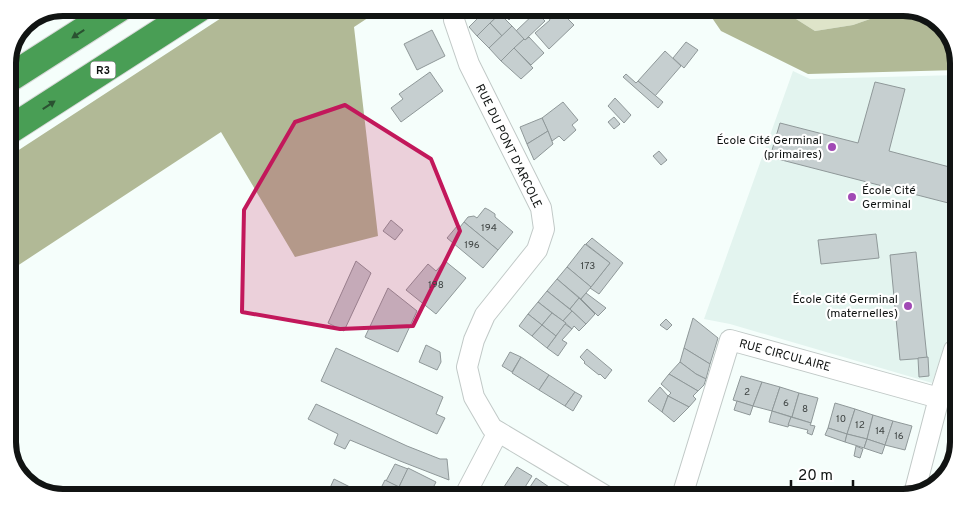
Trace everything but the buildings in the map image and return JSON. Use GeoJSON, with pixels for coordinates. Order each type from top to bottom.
{"type":"FeatureCollection","features":[{"type":"Feature","properties":{"kind":"highway"},"geometry":{"type":"LineString","coordinates":[[16,74],[106,16]]}},
{"type":"Feature","properties":{"kind":"highway","name":"R3"},"geometry":{"type":"LineString","coordinates":[[16,126],[187,16]]}},
{"type":"Feature","properties":{"kind":"street","name":"RUE DU PONT D'ARCOLE"},"geometry":{"type":"LineString","coordinates":[[454,16],[469,64],[541,208],[544,229],[537,250],[485,315],[474,340],[467,366],[474,397],[492,428],[593,489]]}},
{"type":"Feature","properties":{"kind":"street","name":"RUE CIRCULAIRE"},"geometry":{"type":"LineString","coordinates":[[684,489],[730,340],[939,398]]}},
{"type":"Feature","properties":{"kind":"street"},"geometry":{"type":"LineString","coordinates":[[916,487],[950,363]]}},
{"type":"Feature","properties":{"kind":"street"},"geometry":{"type":"LineString","coordinates":[[468,489],[498,432]]}},
{"type":"Feature","properties":{"kind":"highlighted area"},"geometry":{"type":"Polygon","coordinates":[[[345,105],[431,159],[460,231],[413,326],[340,329],[242,312],[244,210],[295,122],[345,105]]]}},
{"type":"Feature","properties":{"kind":"shaded area","name":"École Cité Germinal"},"geometry":{"type":"Polygon","coordinates":[[[793,71],[810,79],[950,75],[950,331],[932,383],[730,324],[704,319],[793,71]]]}},
{"type":"Feature","properties":{"kind":"green space"},"geometry":{"type":"Polygon","coordinates":[[[224,16],[371,16],[354,27],[378,236],[295,257],[221,132],[16,267],[16,152],[224,16]]]}},
{"type":"Feature","properties":{"kind":"green space"},"geometry":{"type":"Polygon","coordinates":[[[711,16],[791,16],[815,31],[853,25],[878,16],[912,17],[929,24],[942,37],[949,54],[950,70],[808,74],[721,31],[711,16]]]}},
{"type":"Feature","properties":{"kind":"green space"},"geometry":{"type":"Polygon","coordinates":[[[791,16],[878,16],[853,25],[815,31],[791,16]]]}},
{"type":"Feature","properties":{"kind":"place","name":"École Cité Germinal (primaires)"},"geometry":{"type":"Point","coordinates":[832,147]}},
{"type":"Feature","properties":{"kind":"place","name":"École Cité Germinal"},"geometry":{"type":"Point","coordinates":[852,197]}},
{"type":"Feature","properties":{"kind":"place","name":"École Cité Germinal (maternelles)"},"geometry":{"type":"Point","coordinates":[908,306]}}]}
